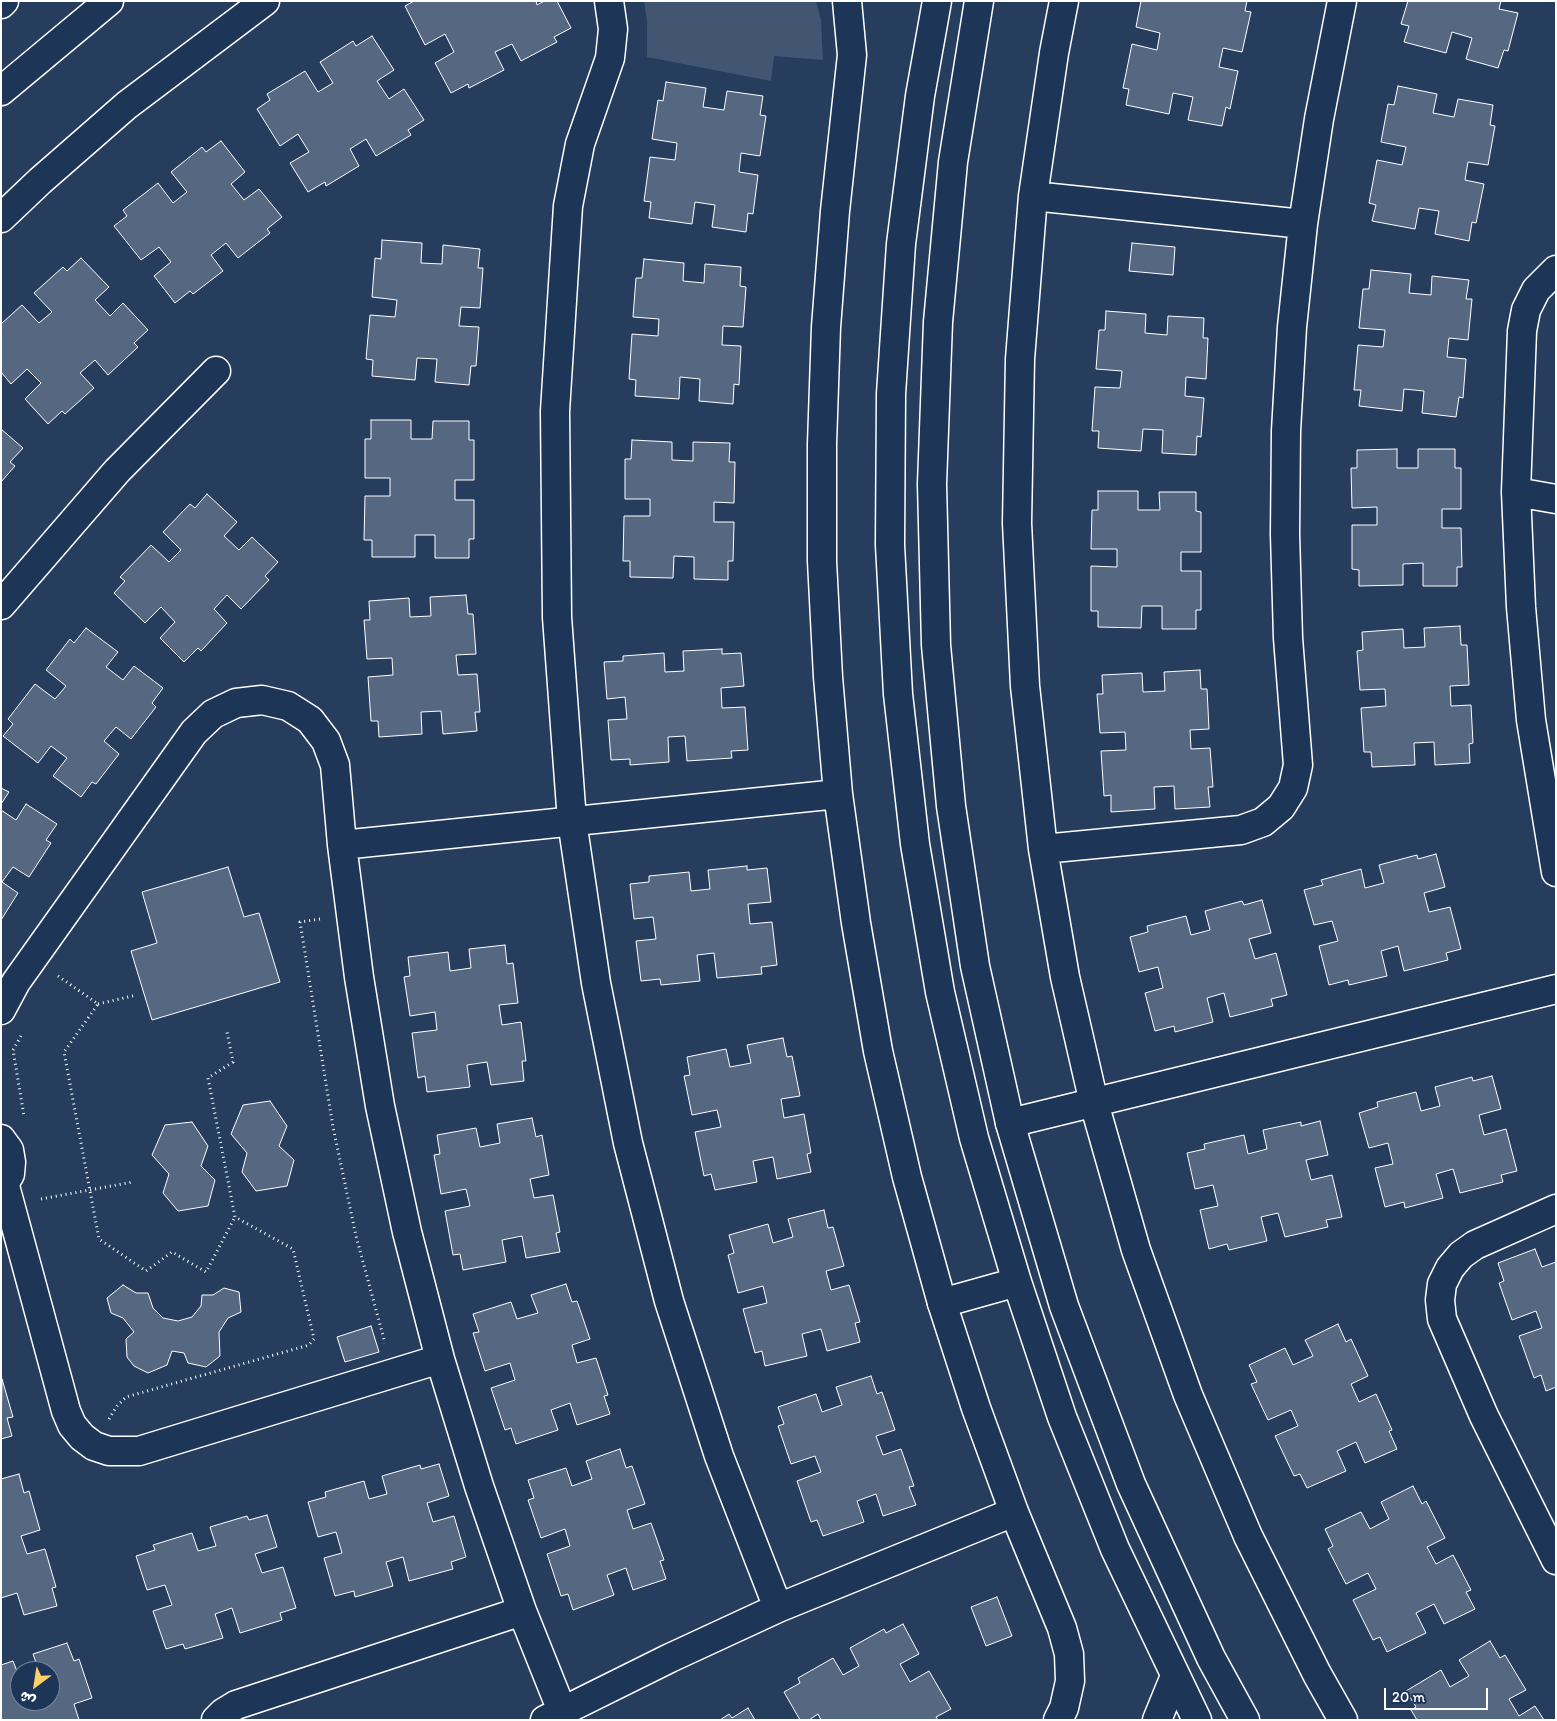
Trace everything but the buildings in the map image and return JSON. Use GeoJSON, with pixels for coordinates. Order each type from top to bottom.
{"type":"FeatureCollection","features":[{"type":"Feature","properties":{"kind":"street"},"geometry":{"type":"LineString","coordinates":[[1,4],[4,1]]}},
{"type":"Feature","properties":{"kind":"street"},"geometry":{"type":"LineString","coordinates":[[1,91],[109,1]]}},
{"type":"Feature","properties":{"kind":"street"},"geometry":{"type":"LineString","coordinates":[[1,218],[40,181],[127,105],[265,1]]}},
{"type":"Feature","properties":{"kind":"street"},"geometry":{"type":"LineString","coordinates":[[609,1],[613,29],[610,58],[580,144],[570,198],[555,411],[557,617],[572,821],[596,983],[628,1143],[669,1300],[719,1456],[778,1608]]}},
{"type":"Feature","properties":{"kind":"street"},"geometry":{"type":"LineString","coordinates":[[847,1],[852,55],[830,279],[822,444],[822,561],[826,648],[838,794],[856,923],[878,1051],[907,1178],[942,1303],[976,1408],[1014,1512],[1062,1628],[1069,1654],[1070,1681],[1064,1708],[1058,1720]]}},
{"type":"Feature","properties":{"kind":"street"},"geometry":{"type":"LineString","coordinates":[[937,1],[920,96],[901,244],[891,394],[890,545],[898,684],[915,844],[940,992],[974,1138],[1017,1282],[1072,1443],[1115,1549],[1197,1720]]}},
{"type":"Feature","properties":{"kind":"street"},"geometry":{"type":"LineString","coordinates":[[979,1],[951,181],[938,322],[932,493],[936,645],[951,806],[976,966],[1010,1123],[1064,1306],[1131,1484],[1211,1658],[1245,1720]]}},
{"type":"Feature","properties":{"kind":"street"},"geometry":{"type":"LineString","coordinates":[[1064,1],[1054,53],[1033,196],[1020,359],[1016,523],[1025,686],[1043,849],[1065,977],[1094,1103],[1136,1250],[1188,1395],[1248,1536],[1317,1674],[1343,1720]]}},
{"type":"Feature","properties":{"kind":"street"},"geometry":{"type":"LineString","coordinates":[[1043,849],[1241,830],[1263,822],[1281,807],[1293,788],[1298,764],[1288,638],[1284,534],[1291,346],[1303,224],[1319,119],[1342,1]]}},
{"type":"Feature","properties":{"kind":"street"},"geometry":{"type":"LineString","coordinates":[[1033,196],[1303,224]]}},
{"type":"Feature","properties":{"kind":"street"},"geometry":{"type":"LineString","coordinates":[[1556,270],[1536,290],[1526,310],[1522,331],[1516,492],[1521,607],[1531,720],[1556,872]]}},
{"type":"Feature","properties":{"kind":"street"},"geometry":{"type":"LineString","coordinates":[[1,605],[117,471],[216,371]]}},
{"type":"Feature","properties":{"kind":"street"},"geometry":{"type":"LineString","coordinates":[[1516,492],[1556,498]]}},
{"type":"Feature","properties":{"kind":"street"},"geometry":{"type":"LineString","coordinates":[[1,1010],[16,982],[194,732],[213,714],[236,703],[262,700],[288,706],[310,720],[326,741],[335,765],[342,845],[359,977],[380,1106],[407,1232],[440,1359],[478,1486],[522,1611],[554,1715],[778,1608],[1014,1512]]}},
{"type":"Feature","properties":{"kind":"street"},"geometry":{"type":"LineString","coordinates":[[342,845],[838,794]]}},
{"type":"Feature","properties":{"kind":"street"},"geometry":{"type":"LineString","coordinates":[[1010,1123],[1556,989]]}},
{"type":"Feature","properties":{"kind":"street"},"geometry":{"type":"LineString","coordinates":[[1,1138],[9,1150],[11,1162],[5,1193],[66,1411],[72,1425],[94,1446],[124,1453],[139,1451],[440,1359]]}},
{"type":"Feature","properties":{"kind":"street"},"geometry":{"type":"LineString","coordinates":[[1556,1209],[1475,1245],[1461,1255],[1446,1276],[1440,1300],[1442,1320],[1484,1416],[1556,1560]]}},
{"type":"Feature","properties":{"kind":"street"},"geometry":{"type":"LineString","coordinates":[[942,1303],[1017,1282]]}},
{"type":"Feature","properties":{"kind":"street"},"geometry":{"type":"LineString","coordinates":[[216,1720],[222,1713],[236,1705],[522,1611]]}},
{"type":"Feature","properties":{"kind":"street"},"geometry":{"type":"LineString","coordinates":[[1157,1720],[1175,1676]]}},
{"type":"Feature","properties":{"kind":"path"},"geometry":{"type":"LineString","coordinates":[[329,918],[300,922],[333,1127],[356,1236],[393,1373]]}},
{"type":"Feature","properties":{"kind":"path"},"geometry":{"type":"LineString","coordinates":[[52,984],[62,967]]}},
{"type":"Feature","properties":{"kind":"path"},"geometry":{"type":"LineString","coordinates":[[57,975],[98,1004]]}},
{"type":"Feature","properties":{"kind":"path"},"geometry":{"type":"LineString","coordinates":[[137,995],[98,1004],[64,1052],[99,1239],[146,1271],[172,1252],[206,1272],[234,1218],[208,1078],[233,1062],[227,1032]]}},
{"type":"Feature","properties":{"kind":"path"},"geometry":{"type":"LineString","coordinates":[[23,1033],[13,1050],[25,1125]]}},
{"type":"Feature","properties":{"kind":"path"},"geometry":{"type":"LineString","coordinates":[[5,1193],[90,1190],[133,1182]]}},
{"type":"Feature","properties":{"kind":"path"},"geometry":{"type":"LineString","coordinates":[[94,1446],[117,1406],[126,1397],[309,1345],[314,1338],[293,1249],[234,1218]]}},
{"type":"Feature","properties":{"kind":"shaded area"},"geometry":{"type":"Polygon","coordinates":[[[644,1],[816,1],[821,20],[823,60],[774,56],[771,81],[647,57],[647,21],[644,1]]]}}]}
